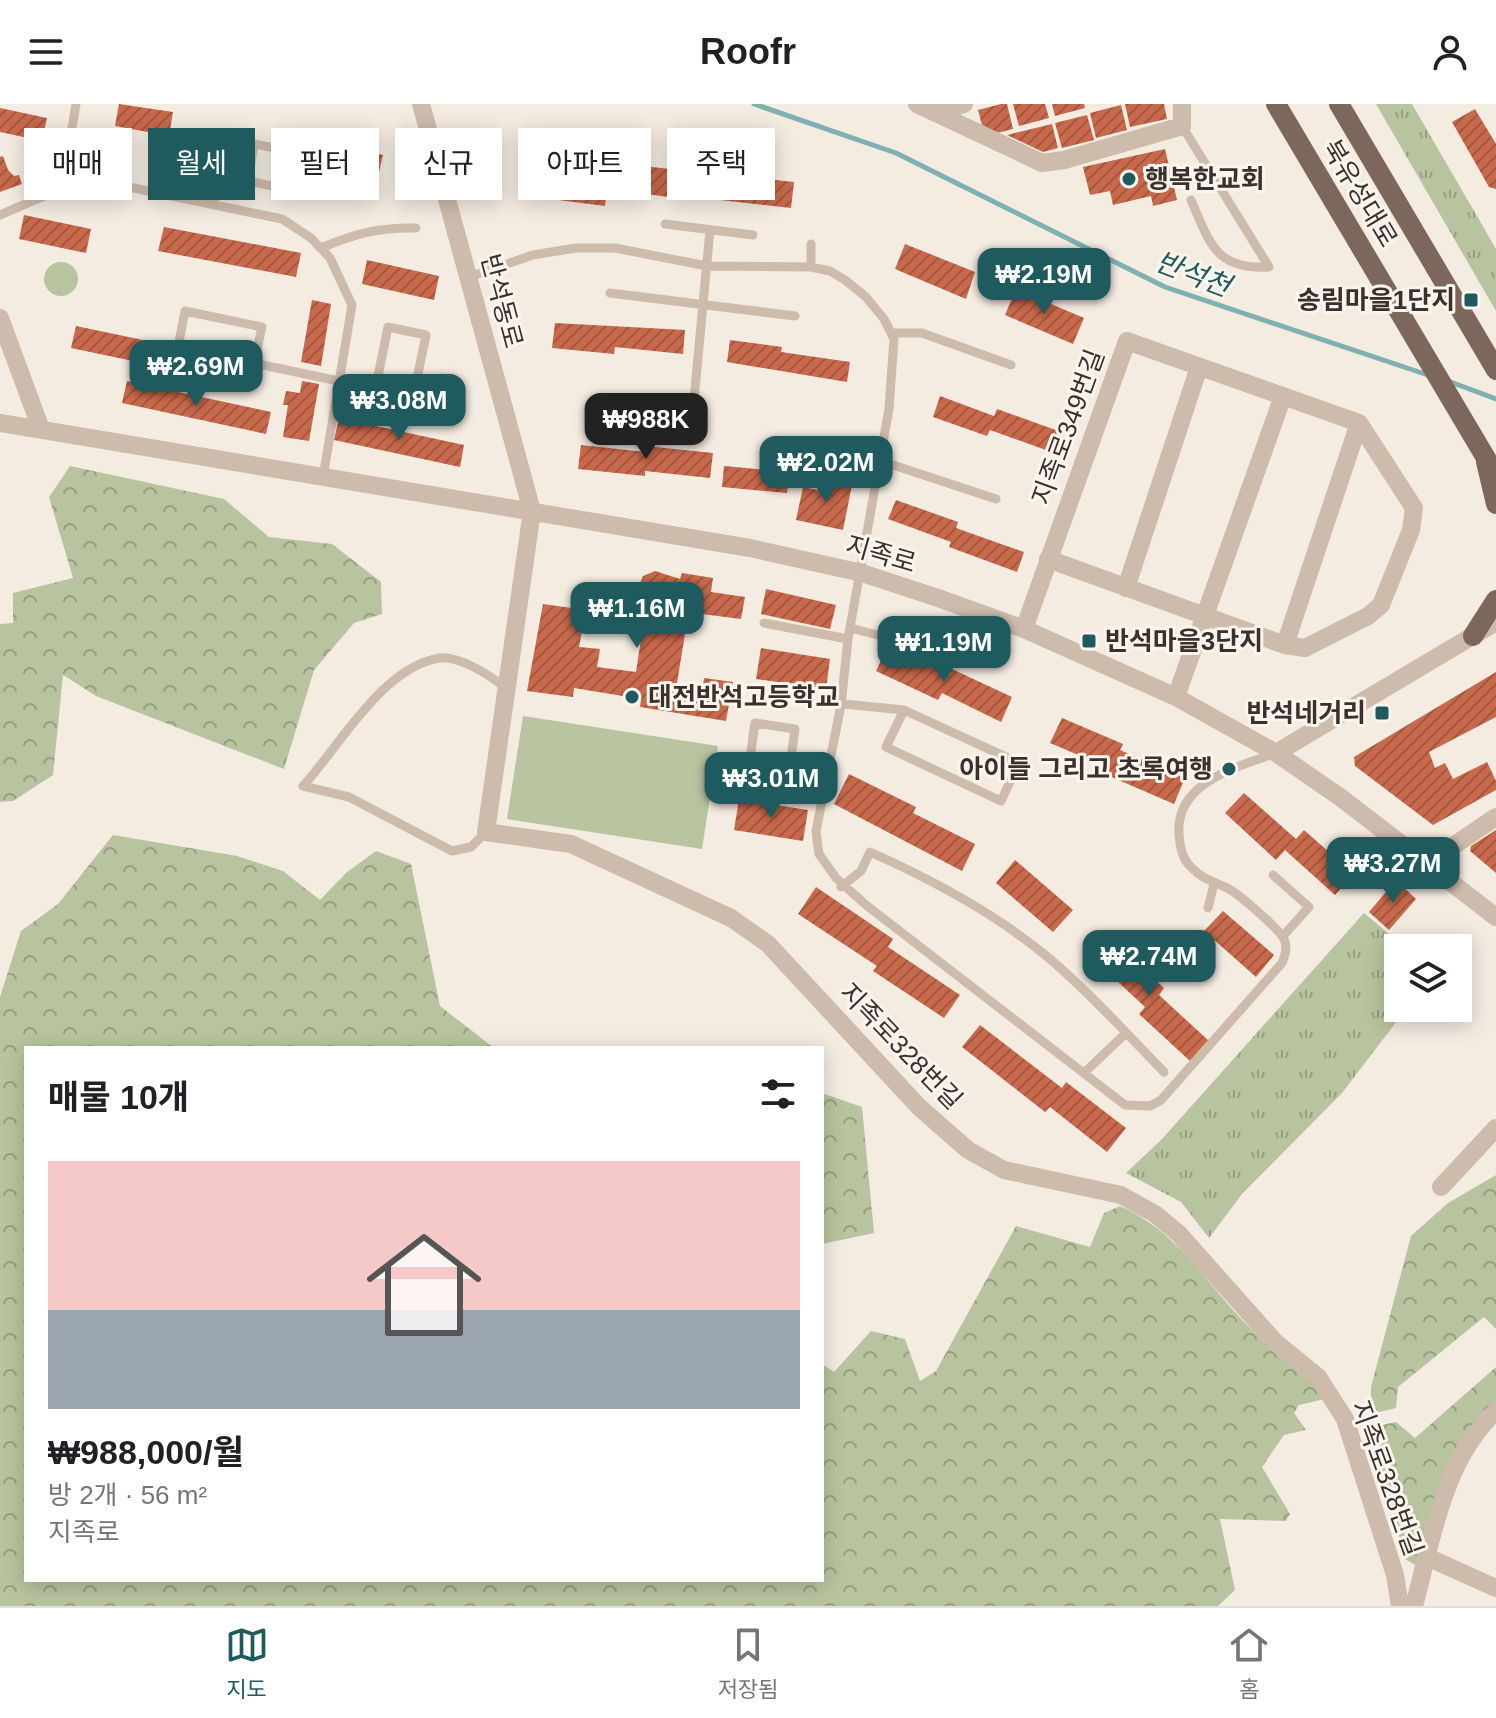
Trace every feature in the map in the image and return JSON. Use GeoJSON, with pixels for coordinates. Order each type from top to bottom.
{"type":"FeatureCollection","features":[{"type":"Feature","properties":{"kind":"main road","name":"북유성대로"},"geometry":{"type":"LineString","coordinates":[[1276,104],[1496,475]]}},
{"type":"Feature","properties":{"kind":"main road","name":"북유성대로"},"geometry":{"type":"LineString","coordinates":[[1339,104],[1496,370]]}},
{"type":"Feature","properties":{"kind":"main road"},"geometry":{"type":"LineString","coordinates":[[1480,447],[1496,504]]}},
{"type":"Feature","properties":{"kind":"main road"},"geometry":{"type":"LineString","coordinates":[[1473,636],[1496,600]]}},
{"type":"Feature","properties":{"kind":"main road"},"geometry":{"type":"LineString","coordinates":[[1473,636],[1496,634]]}},
{"type":"Feature","properties":{"kind":"street","name":"반석동로"},"geometry":{"type":"LineString","coordinates":[[421,104],[532,511]]}},
{"type":"Feature","properties":{"kind":"street"},"geometry":{"type":"LineString","coordinates":[[925,108],[964,104]]}},
{"type":"Feature","properties":{"kind":"street"},"geometry":{"type":"LineString","coordinates":[[925,108],[1042,163],[1064,160],[1182,126],[1182,104]]}},
{"type":"Feature","properties":{"kind":"street"},"geometry":{"type":"LineString","coordinates":[[0,318],[41,429]]}},
{"type":"Feature","properties":{"kind":"street","name":"지족로349번길"},"geometry":{"type":"LineString","coordinates":[[1024,629],[1127,341],[1359,423]]}},
{"type":"Feature","properties":{"kind":"street"},"geometry":{"type":"LineString","coordinates":[[1126,588],[1199,367]]}},
{"type":"Feature","properties":{"kind":"street"},"geometry":{"type":"LineString","coordinates":[[1176,697],[1283,396]]}},
{"type":"Feature","properties":{"kind":"street","name":"지족로"},"geometry":{"type":"LineString","coordinates":[[0,423],[750,548],[862,573],[1024,629],[1176,697],[1276,753],[1428,863],[1496,917]]}},
{"type":"Feature","properties":{"kind":"street"},"geometry":{"type":"LineString","coordinates":[[1048,559],[1285,645],[1305,648],[1368,616],[1381,605],[1411,530],[1414,508],[1359,423]]}},
{"type":"Feature","properties":{"kind":"street"},"geometry":{"type":"LineString","coordinates":[[1285,645],[1359,423]]}},
{"type":"Feature","properties":{"kind":"street"},"geometry":{"type":"LineString","coordinates":[[486,832],[532,511]]}},
{"type":"Feature","properties":{"kind":"street"},"geometry":{"type":"LineString","coordinates":[[1276,753],[1496,622]]}},
{"type":"Feature","properties":{"kind":"street"},"geometry":{"type":"LineString","coordinates":[[1428,863],[1496,817]]}},
{"type":"Feature","properties":{"kind":"street","name":"지족로328번길"},"geometry":{"type":"LineString","coordinates":[[486,832],[571,844],[731,918],[768,944],[919,1107],[968,1150],[1004,1170],[1121,1195],[1155,1214],[1179,1234],[1275,1342],[1318,1377],[1345,1419],[1395,1575],[1400,1606]]}},
{"type":"Feature","properties":{"kind":"street"},"geometry":{"type":"LineString","coordinates":[[1441,1187],[1496,1128]]}},
{"type":"Feature","properties":{"kind":"street"},"geometry":{"type":"LineString","coordinates":[[1414,1606],[1450,1477],[1478,1428],[1496,1411]]}},
{"type":"Feature","properties":{"kind":"street"},"geometry":{"type":"LineString","coordinates":[[1427,1557],[1496,1588]]}},
{"type":"Feature","properties":{"kind":"lane"},"geometry":{"type":"LineString","coordinates":[[72,128],[76,104]]}},
{"type":"Feature","properties":{"kind":"lane"},"geometry":{"type":"LineString","coordinates":[[1182,126],[1269,267],[1247,268],[1214,252],[1191,200]]}},
{"type":"Feature","properties":{"kind":"lane"},"geometry":{"type":"LineString","coordinates":[[254,144],[303,153],[296,191],[248,180],[254,144]]}},
{"type":"Feature","properties":{"kind":"lane"},"geometry":{"type":"LineString","coordinates":[[132,188],[282,219],[321,248],[336,269],[352,305],[323,477]]}},
{"type":"Feature","properties":{"kind":"lane"},"geometry":{"type":"LineString","coordinates":[[0,215],[36,200]]}},
{"type":"Feature","properties":{"kind":"lane"},"geometry":{"type":"LineString","coordinates":[[214,205],[215,200]]}},
{"type":"Feature","properties":{"kind":"lane"},"geometry":{"type":"LineString","coordinates":[[665,224],[753,235]]}},
{"type":"Feature","properties":{"kind":"lane"},"geometry":{"type":"LineString","coordinates":[[321,248],[368,230],[416,228]]}},
{"type":"Feature","properties":{"kind":"lane"},"geometry":{"type":"LineString","coordinates":[[596,412],[692,421],[710,230]]}},
{"type":"Feature","properties":{"kind":"lane"},"geometry":{"type":"LineString","coordinates":[[811,244],[811,267]]}},
{"type":"Feature","properties":{"kind":"lane"},"geometry":{"type":"LineString","coordinates":[[469,277],[533,255],[576,248],[615,248],[707,266],[811,267],[830,271],[866,297],[891,333],[894,367],[880,468],[848,639],[841,705],[822,790],[816,831],[819,854],[841,887],[1125,1105],[1150,1106],[1161,1100],[1282,963],[1286,949],[1283,936],[1229,889],[1214,884],[1185,860],[1179,828],[1181,813],[1201,786],[1218,775],[1276,753]]}},
{"type":"Feature","properties":{"kind":"lane"},"geometry":{"type":"LineString","coordinates":[[610,293],[795,316]]}},
{"type":"Feature","properties":{"kind":"lane"},"geometry":{"type":"LineString","coordinates":[[254,363],[262,327],[185,311],[178,347],[254,363],[341,381],[438,397],[442,378]]}},
{"type":"Feature","properties":{"kind":"lane"},"geometry":{"type":"LineString","coordinates":[[376,386],[388,327],[426,335],[414,393]]}},
{"type":"Feature","properties":{"kind":"lane"},"geometry":{"type":"LineString","coordinates":[[891,333],[922,333],[1011,365]]}},
{"type":"Feature","properties":{"kind":"lane"},"geometry":{"type":"LineString","coordinates":[[810,459],[880,468],[893,465],[996,499]]}},
{"type":"Feature","properties":{"kind":"lane"},"geometry":{"type":"LineString","coordinates":[[764,623],[848,639]]}},
{"type":"Feature","properties":{"kind":"lane"},"geometry":{"type":"LineString","coordinates":[[850,628],[934,649]]}},
{"type":"Feature","properties":{"kind":"lane"},"geometry":{"type":"LineString","coordinates":[[486,832],[471,847],[452,851],[349,797],[303,786],[383,690],[405,674],[439,658],[454,659],[506,689]]}},
{"type":"Feature","properties":{"kind":"lane"},"geometry":{"type":"LineString","coordinates":[[823,702],[904,710],[1019,763],[1001,801],[886,747],[904,710]]}},
{"type":"Feature","properties":{"kind":"lane"},"geometry":{"type":"LineString","coordinates":[[787,786],[795,729],[755,723],[747,780],[787,786],[822,790]]}},
{"type":"Feature","properties":{"kind":"lane"},"geometry":{"type":"LineString","coordinates":[[841,887],[861,871],[870,852],[911,870],[972,904],[1047,956],[1164,1072]]}},
{"type":"Feature","properties":{"kind":"lane"},"geometry":{"type":"LineString","coordinates":[[1273,875],[1309,907],[1283,936]]}},
{"type":"Feature","properties":{"kind":"lane"},"geometry":{"type":"LineString","coordinates":[[1208,908],[1214,884]]}},
{"type":"Feature","properties":{"kind":"lane"},"geometry":{"type":"LineString","coordinates":[[1085,1072],[1126,1033]]}},
{"type":"Feature","properties":{"kind":"green space"},"geometry":{"type":"Polygon","coordinates":[[[1376,104],[1412,104],[1496,249],[1496,311],[1376,104]]]}},
{"type":"Feature","properties":{"kind":"green space"},"geometry":{"type":"Polygon","coordinates":[[[61,262],[73,267],[78,279],[73,291],[61,296],[49,291],[44,279],[49,267],[61,262]]]}},
{"type":"Feature","properties":{"kind":"green space"},"geometry":{"type":"Polygon","coordinates":[[[70,466],[224,499],[269,537],[332,544],[381,582],[382,614],[354,623],[314,670],[284,769],[96,696],[63,675],[53,775],[13,801],[0,802],[0,624],[13,623],[13,593],[73,578],[49,497],[70,466]]]}},
{"type":"Feature","properties":{"kind":"green space"},"geometry":{"type":"Polygon","coordinates":[[[523,716],[718,746],[702,849],[507,819],[523,716]]]}},
{"type":"Feature","properties":{"kind":"green space"},"geometry":{"type":"Polygon","coordinates":[[[113,835],[237,856],[283,871],[320,900],[347,872],[376,851],[411,864],[440,1006],[491,1046],[24,1046],[24,1582],[824,1582],[824,1365],[834,1372],[871,1331],[905,1339],[920,1381],[936,1371],[1016,1226],[1090,1247],[1104,1213],[1120,1206],[1141,1217],[1176,1245],[1249,1327],[1299,1370],[1325,1399],[1299,1405],[1294,1413],[1306,1430],[1284,1435],[1262,1467],[1290,1514],[1286,1521],[1220,1519],[1235,1590],[1218,1606],[0,1606],[0,997],[21,931],[58,904],[113,835]]]}},
{"type":"Feature","properties":{"kind":"green space"},"geometry":{"type":"Polygon","coordinates":[[[1364,913],[1389,934],[1384,934],[1384,1022],[1396,1022],[1342,1093],[1242,1194],[1209,1238],[1181,1202],[1126,1173],[1162,1139],[1364,913]]]}},
{"type":"Feature","properties":{"kind":"green space"},"geometry":{"type":"Polygon","coordinates":[[[824,1094],[862,1107],[874,1233],[824,1244],[824,1094]]]}},
{"type":"Feature","properties":{"kind":"green space"},"geometry":{"type":"Polygon","coordinates":[[[1496,1175],[1496,1329],[1484,1317],[1398,1387],[1396,1408],[1371,1414],[1371,1387],[1411,1236],[1448,1203],[1496,1175]]]}},
{"type":"Feature","properties":{"kind":"green space"},"geometry":{"type":"Polygon","coordinates":[[[1496,1367],[1496,1412],[1480,1426],[1425,1571],[1405,1559],[1371,1427],[1396,1422],[1415,1438],[1496,1367]]]}},
{"type":"Feature","properties":{"kind":"building"},"geometry":{"type":"Polygon","coordinates":[[[119,104],[173,112],[170,128],[148,128],[148,132],[115,126],[119,104]]]}},
{"type":"Feature","properties":{"kind":"building"},"geometry":{"type":"Polygon","coordinates":[[[1007,104],[1013,129],[997,133],[982,125],[978,110],[1007,104]]]}},
{"type":"Feature","properties":{"kind":"building"},"geometry":{"type":"Polygon","coordinates":[[[1013,104],[1045,104],[1049,118],[1019,126],[1013,104]]]}},
{"type":"Feature","properties":{"kind":"building"},"geometry":{"type":"Polygon","coordinates":[[[1052,104],[1084,104],[1085,108],[1055,116],[1052,104]]]}},
{"type":"Feature","properties":{"kind":"building"},"geometry":{"type":"Polygon","coordinates":[[[1125,104],[1164,104],[1167,119],[1130,127],[1125,104]]]}},
{"type":"Feature","properties":{"kind":"building"},"geometry":{"type":"Polygon","coordinates":[[[1121,105],[1127,130],[1096,138],[1090,113],[1121,105]]]}},
{"type":"Feature","properties":{"kind":"building"},"geometry":{"type":"Polygon","coordinates":[[[0,108],[47,118],[45,128],[24,128],[24,137],[0,132],[0,108]]]}},
{"type":"Feature","properties":{"kind":"building"},"geometry":{"type":"Polygon","coordinates":[[[1475,109],[1496,144],[1496,189],[1489,187],[1452,122],[1475,109]]]}},
{"type":"Feature","properties":{"kind":"building"},"geometry":{"type":"Polygon","coordinates":[[[1087,115],[1094,140],[1062,148],[1055,123],[1087,115]]]}},
{"type":"Feature","properties":{"kind":"building"},"geometry":{"type":"Polygon","coordinates":[[[1052,124],[1058,148],[1043,152],[1007,135],[1052,124]]]}},
{"type":"Feature","properties":{"kind":"building","name":"행복한교회"},"geometry":{"type":"Polygon","coordinates":[[[1165,149],[1177,200],[1153,206],[1151,196],[1113,205],[1110,191],[1090,195],[1083,167],[1165,149]]]}},
{"type":"Feature","properties":{"kind":"building"},"geometry":{"type":"Polygon","coordinates":[[[3,156],[8,170],[14,176],[19,175],[22,184],[0,192],[0,157],[3,156]]]}},
{"type":"Feature","properties":{"kind":"building"},"geometry":{"type":"Polygon","coordinates":[[[651,167],[667,169],[667,197],[651,195],[651,167]]]}},
{"type":"Feature","properties":{"kind":"building"},"geometry":{"type":"Polygon","coordinates":[[[775,180],[794,182],[791,208],[720,200],[775,200],[775,180]]]}},
{"type":"Feature","properties":{"kind":"building"},"geometry":{"type":"Polygon","coordinates":[[[558,200],[606,200],[605,206],[558,200]]]}},
{"type":"Feature","properties":{"kind":"building"},"geometry":{"type":"Polygon","coordinates":[[[24,215],[91,229],[86,253],[19,239],[24,215]]]}},
{"type":"Feature","properties":{"kind":"building"},"geometry":{"type":"Polygon","coordinates":[[[164,227],[301,253],[296,277],[158,251],[164,227]]]}},
{"type":"Feature","properties":{"kind":"building"},"geometry":{"type":"Polygon","coordinates":[[[905,244],[975,272],[966,299],[895,269],[905,244]]]}},
{"type":"Feature","properties":{"kind":"building"},"geometry":{"type":"Polygon","coordinates":[[[367,260],[439,276],[434,300],[362,284],[367,260]]]}},
{"type":"Feature","properties":{"kind":"building"},"geometry":{"type":"Polygon","coordinates":[[[1016,289],[1084,318],[1073,344],[1005,315],[1016,289]]]}},
{"type":"Feature","properties":{"kind":"building"},"geometry":{"type":"Polygon","coordinates":[[[312,300],[331,304],[321,366],[301,362],[312,300]]]}},
{"type":"Feature","properties":{"kind":"building"},"geometry":{"type":"Polygon","coordinates":[[[555,323],[685,330],[683,354],[615,347],[614,354],[552,348],[555,323]]]}},
{"type":"Feature","properties":{"kind":"building"},"geometry":{"type":"Polygon","coordinates":[[[76,326],[143,340],[138,362],[71,348],[76,326]]]}},
{"type":"Feature","properties":{"kind":"building"},"geometry":{"type":"Polygon","coordinates":[[[730,340],[782,347],[781,352],[850,362],[847,382],[727,362],[730,340]]]}},
{"type":"Feature","properties":{"kind":"building"},"geometry":{"type":"Polygon","coordinates":[[[127,381],[271,412],[266,434],[122,403],[127,381]]]}},
{"type":"Feature","properties":{"kind":"building"},"geometry":{"type":"Polygon","coordinates":[[[302,381],[319,384],[309,441],[283,437],[288,405],[283,405],[286,391],[300,393],[302,381]]]}},
{"type":"Feature","properties":{"kind":"building"},"geometry":{"type":"Polygon","coordinates":[[[940,396],[994,416],[997,409],[1064,433],[1057,454],[990,430],[987,436],[933,417],[940,396]]]}},
{"type":"Feature","properties":{"kind":"building"},"geometry":{"type":"Polygon","coordinates":[[[339,418],[464,445],[460,467],[334,440],[339,418]]]}},
{"type":"Feature","properties":{"kind":"building"},"geometry":{"type":"Polygon","coordinates":[[[581,445],[646,452],[646,446],[713,453],[710,478],[645,471],[645,476],[578,469],[581,445]]]}},
{"type":"Feature","properties":{"kind":"building"},"geometry":{"type":"Polygon","coordinates":[[[724,466],[790,472],[787,493],[722,487],[724,466]]]}},
{"type":"Feature","properties":{"kind":"building"},"geometry":{"type":"Polygon","coordinates":[[[830,475],[853,480],[843,530],[796,520],[803,487],[826,492],[830,475]]]}},
{"type":"Feature","properties":{"kind":"building"},"geometry":{"type":"Polygon","coordinates":[[[896,500],[958,522],[956,528],[1024,552],[1017,572],[949,547],[951,542],[888,519],[896,500]]]}},
{"type":"Feature","properties":{"kind":"building"},"geometry":{"type":"Polygon","coordinates":[[[655,571],[680,579],[682,573],[713,578],[711,592],[745,597],[741,619],[678,611],[676,622],[687,622],[676,689],[702,693],[704,678],[733,682],[726,721],[640,707],[641,699],[574,688],[573,697],[527,691],[543,604],[586,610],[579,647],[600,649],[597,667],[636,672],[647,600],[640,583],[643,576],[655,571]]]}},
{"type":"Feature","properties":{"kind":"building"},"geometry":{"type":"Polygon","coordinates":[[[766,589],[836,605],[830,629],[761,614],[766,589]]]}},
{"type":"Feature","properties":{"kind":"building"},"geometry":{"type":"Polygon","coordinates":[[[888,646],[949,675],[952,669],[1012,697],[1001,722],[942,693],[938,700],[876,671],[888,646]]]}},
{"type":"Feature","properties":{"kind":"building"},"geometry":{"type":"Polygon","coordinates":[[[761,648],[830,659],[826,689],[756,679],[761,648]]]}},
{"type":"Feature","properties":{"kind":"building"},"geometry":{"type":"Polygon","coordinates":[[[1496,672],[1496,717],[1429,752],[1435,768],[1445,763],[1453,779],[1487,762],[1496,781],[1496,790],[1433,825],[1355,766],[1354,757],[1496,672]]]}},
{"type":"Feature","properties":{"kind":"building"},"geometry":{"type":"Polygon","coordinates":[[[1062,718],[1123,744],[1120,750],[1185,778],[1174,804],[1107,775],[1109,768],[1050,743],[1062,718]]]}},
{"type":"Feature","properties":{"kind":"building"},"geometry":{"type":"Polygon","coordinates":[[[849,774],[916,807],[913,813],[975,844],[962,871],[834,804],[849,774]]]}},
{"type":"Feature","properties":{"kind":"building"},"geometry":{"type":"Polygon","coordinates":[[[1244,793],[1296,839],[1304,830],[1354,874],[1335,895],[1285,850],[1276,860],[1225,813],[1244,793]]]}},
{"type":"Feature","properties":{"kind":"building"},"geometry":{"type":"Polygon","coordinates":[[[739,799],[808,810],[803,841],[734,830],[739,799]]]}},
{"type":"Feature","properties":{"kind":"building"},"geometry":{"type":"Polygon","coordinates":[[[1496,830],[1496,873],[1470,851],[1471,846],[1496,830]]]}},
{"type":"Feature","properties":{"kind":"building"},"geometry":{"type":"Polygon","coordinates":[[[1015,860],[1073,910],[1053,932],[996,883],[1015,860]]]}},
{"type":"Feature","properties":{"kind":"building"},"geometry":{"type":"Polygon","coordinates":[[[1396,880],[1416,899],[1389,930],[1369,912],[1396,880]]]}},
{"type":"Feature","properties":{"kind":"building"},"geometry":{"type":"Polygon","coordinates":[[[816,887],[893,939],[888,947],[960,995],[944,1018],[873,971],[877,966],[798,914],[816,887]]]}},
{"type":"Feature","properties":{"kind":"building"},"geometry":{"type":"Polygon","coordinates":[[[1223,911],[1274,955],[1256,977],[1204,931],[1223,911]]]}},
{"type":"Feature","properties":{"kind":"building"},"geometry":{"type":"Polygon","coordinates":[[[1105,934],[1164,988],[1159,995],[1209,1041],[1190,1061],[1139,1014],[1145,1007],[1087,953],[1105,934]]]}},
{"type":"Feature","properties":{"kind":"building"},"geometry":{"type":"Polygon","coordinates":[[[980,1025],[1062,1088],[1066,1082],[1126,1128],[1107,1152],[1050,1107],[1045,1112],[962,1047],[980,1025]]]}},
{"type":"Feature","properties":{"kind":"waterway","name":"반석천"},"geometry":{"type":"LineString","coordinates":[[754,104],[896,153],[1165,287],[1431,376]]}},
{"type":"Feature","properties":{"kind":"waterway","name":"반석천"},"geometry":{"type":"LineString","coordinates":[[1448,381],[1496,399]]}},
{"type":"Feature","properties":{"kind":"place","name":"행복한교회"},"geometry":{"type":"Point","coordinates":[1129,179]}},
{"type":"Feature","properties":{"kind":"place","name":"송림마을1단지"},"geometry":{"type":"Point","coordinates":[1471,300]}},
{"type":"Feature","properties":{"kind":"place","name":"반석마을3단지"},"geometry":{"type":"Point","coordinates":[1089,641]}},
{"type":"Feature","properties":{"kind":"place","name":"대전반석고등학교"},"geometry":{"type":"Point","coordinates":[632,697]}},
{"type":"Feature","properties":{"kind":"place","name":"반석네거리"},"geometry":{"type":"Point","coordinates":[1382,713]}},
{"type":"Feature","properties":{"kind":"place","name":"아이들 그리고 초록여행"},"geometry":{"type":"Point","coordinates":[1229,769]}}]}
